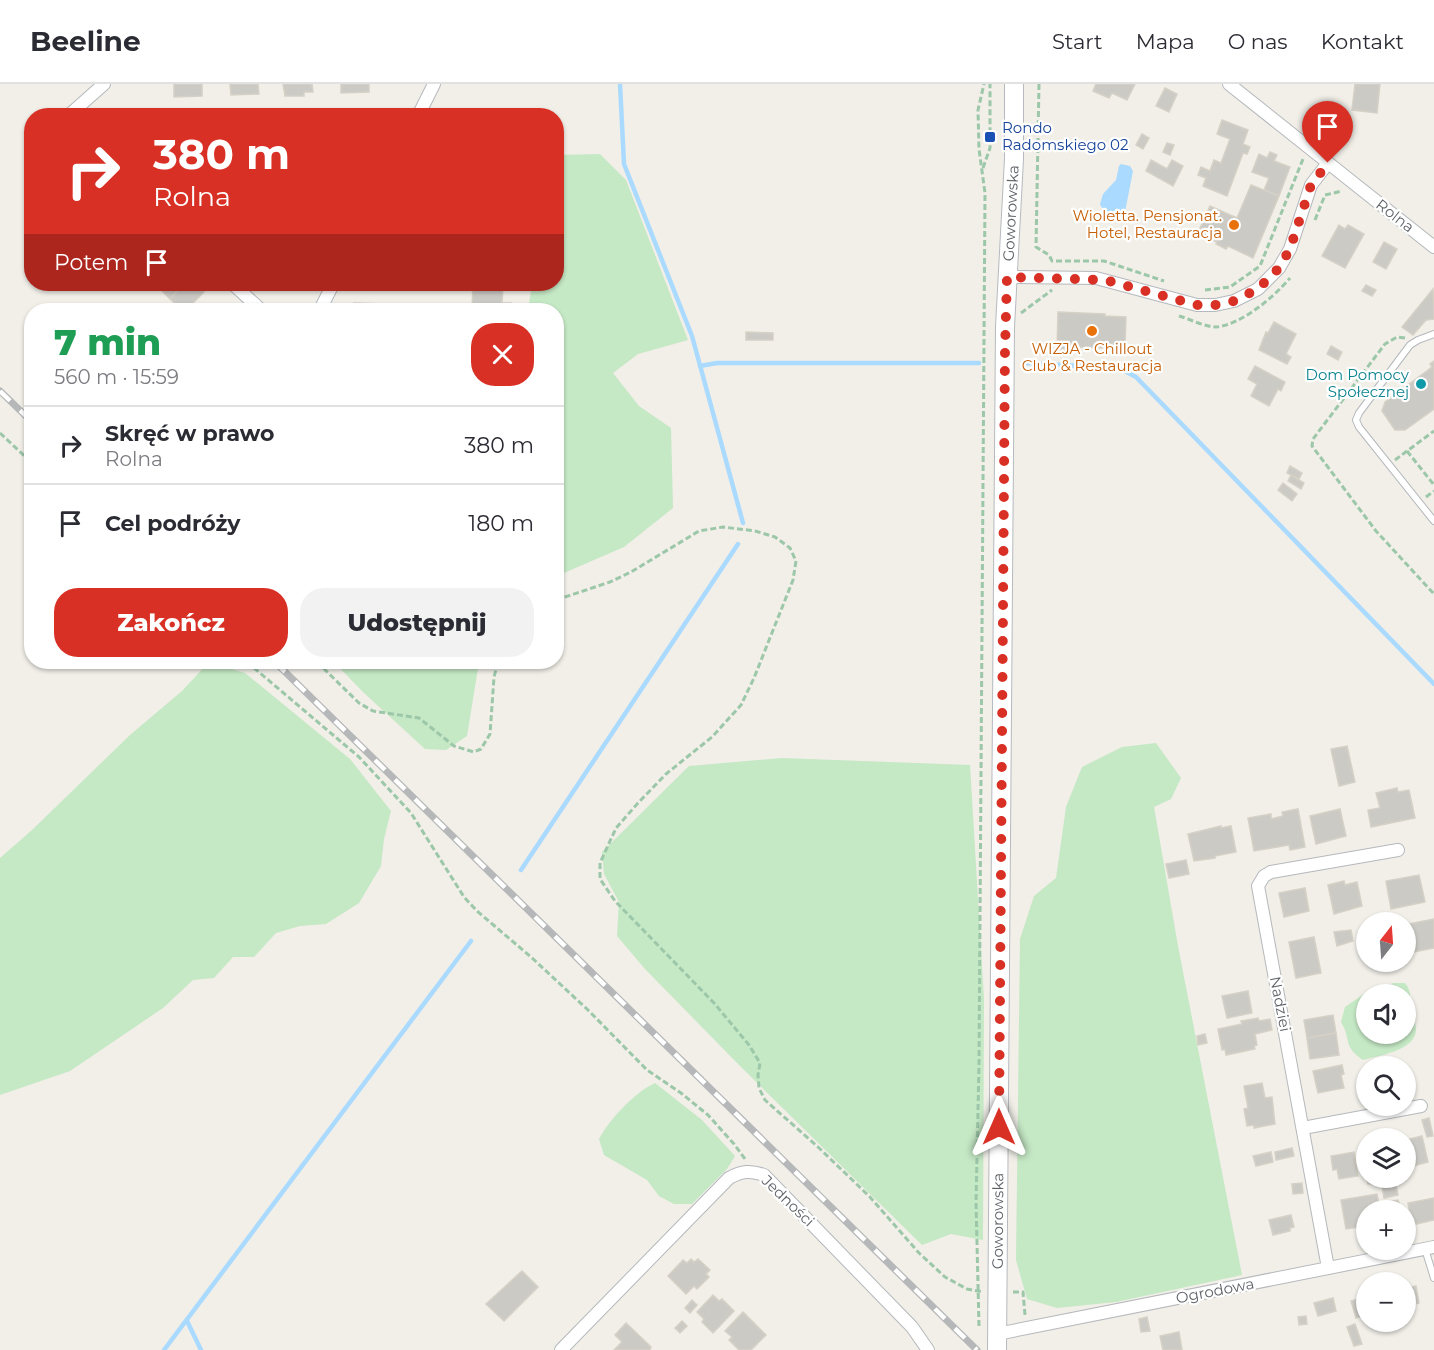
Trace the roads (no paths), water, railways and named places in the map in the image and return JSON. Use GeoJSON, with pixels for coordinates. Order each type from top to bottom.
{"type":"FeatureCollection","features":[{"type":"Feature","properties":{"kind":"main road","name":"Goworowska"},"geometry":{"type":"LineString","coordinates":[[991,1338],[1005,351],[1014,159],[1014,84]]}},
{"type":"Feature","properties":{"kind":"street"},"geometry":{"type":"LineString","coordinates":[[77,108],[104,84]]}},
{"type":"Feature","properties":{"kind":"street"},"geometry":{"type":"LineString","coordinates":[[422,108],[434,84]]}},
{"type":"Feature","properties":{"kind":"street","name":"Rolna"},"geometry":{"type":"LineString","coordinates":[[1229,84],[1434,247]]}},
{"type":"Feature","properties":{"kind":"street"},"geometry":{"type":"LineString","coordinates":[[1007,277],[1110,280],[1197,305],[1224,303],[1246,296],[1265,284],[1285,258],[1311,185],[1328,163]]}},
{"type":"Feature","properties":{"kind":"street"},"geometry":{"type":"LineString","coordinates":[[241,291],[253,303]]}},
{"type":"Feature","properties":{"kind":"street","name":"Nadziei"},"geometry":{"type":"LineString","coordinates":[[1329,1268],[1258,886],[1264,876],[1271,873],[1398,850]]}},
{"type":"Feature","properties":{"kind":"street"},"geometry":{"type":"LineString","coordinates":[[1303,1128],[1421,1106]]}},
{"type":"Feature","properties":{"kind":"street","name":"Jedności"},"geometry":{"type":"LineString","coordinates":[[561,1350],[729,1178],[742,1172],[753,1171],[764,1175],[871,1284],[912,1327],[928,1350]]}},
{"type":"Feature","properties":{"kind":"street","name":"Ogrodowa"},"geometry":{"type":"LineString","coordinates":[[991,1338],[1429,1248]]}},
{"type":"Feature","properties":{"kind":"lane"},"geometry":{"type":"LineString","coordinates":[[1434,334],[1415,342],[1359,413],[1356,420],[1359,427],[1434,521]]}},
{"type":"Feature","properties":{"kind":"lane"},"geometry":{"type":"LineString","coordinates":[[1429,1248],[1434,1278]]}},
{"type":"Feature","properties":{"kind":"water"},"geometry":{"type":"Polygon","coordinates":[[[1121,164],[1130,166],[1133,171],[1125,212],[1117,216],[1110,215],[1100,204],[1103,194],[1116,180],[1121,164]]]}},
{"type":"Feature","properties":{"kind":"waterway"},"geometry":{"type":"LineString","coordinates":[[620,84],[624,164],[692,336],[743,523]]}},
{"type":"Feature","properties":{"kind":"waterway"},"geometry":{"type":"LineString","coordinates":[[700,366],[717,363],[979,363]]}},
{"type":"Feature","properties":{"kind":"waterway"},"geometry":{"type":"LineString","coordinates":[[1025,363],[1119,368],[1136,377],[1434,684]]}},
{"type":"Feature","properties":{"kind":"waterway"},"geometry":{"type":"LineString","coordinates":[[521,870],[738,544]]}},
{"type":"Feature","properties":{"kind":"waterway"},"geometry":{"type":"LineString","coordinates":[[164,1350],[471,941]]}},
{"type":"Feature","properties":{"kind":"waterway"},"geometry":{"type":"LineString","coordinates":[[187,1321],[201,1350]]}},
{"type":"Feature","properties":{"kind":"railway"},"geometry":{"type":"LineString","coordinates":[[0,391],[24,414]]}},
{"type":"Feature","properties":{"kind":"railway"},"geometry":{"type":"LineString","coordinates":[[282,669],[977,1350]]}},
{"type":"Feature","properties":{"kind":"place","name":"Rondo Radomskiego 02"},"geometry":{"type":"Point","coordinates":[990,137]}},
{"type":"Feature","properties":{"kind":"place","name":"Wioletta. Pensjonat. Hotel, Restauracja"},"geometry":{"type":"Point","coordinates":[1234,225]}},
{"type":"Feature","properties":{"kind":"place","name":"WIZJA - Chillout Club & Restauracja"},"geometry":{"type":"Point","coordinates":[1092,331]}},
{"type":"Feature","properties":{"kind":"place","name":"Dom Pomocy Społecznej"},"geometry":{"type":"Point","coordinates":[1421,384]}}]}
